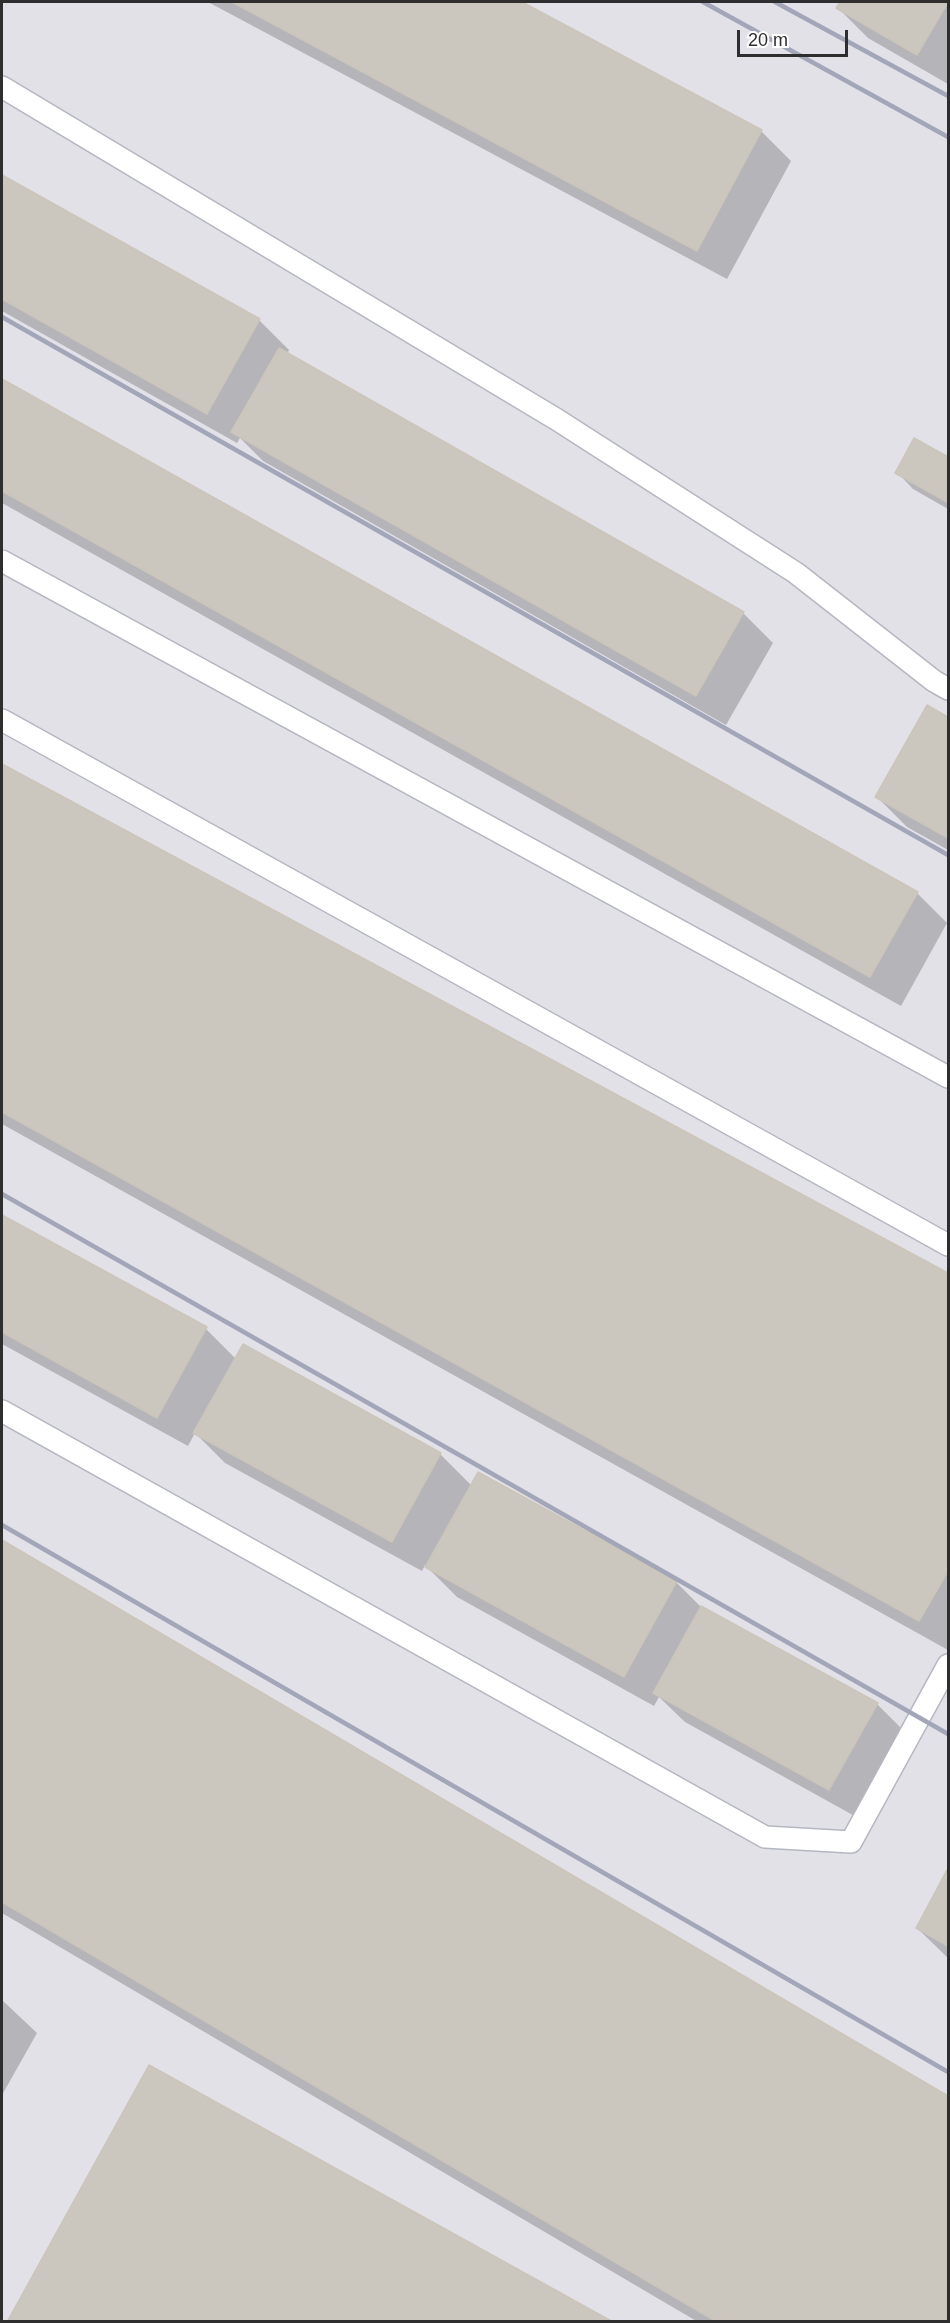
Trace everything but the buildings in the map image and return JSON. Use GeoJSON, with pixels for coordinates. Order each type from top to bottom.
{"type":"FeatureCollection","features":[{"type":"Feature","properties":{"kind":"lane"},"geometry":{"type":"LineString","coordinates":[[2,87],[566,426],[796,573],[934,681],[948,689]]}},
{"type":"Feature","properties":{"kind":"lane"},"geometry":{"type":"LineString","coordinates":[[2,561],[948,1077]]}},
{"type":"Feature","properties":{"kind":"lane"},"geometry":{"type":"LineString","coordinates":[[2,720],[948,1245]]}},
{"type":"Feature","properties":{"kind":"lane"},"geometry":{"type":"LineString","coordinates":[[2,1411],[765,1837],[851,1842],[948,1665]]}},
{"type":"Feature","properties":{"kind":"shaded area"},"geometry":{"type":"Polygon","coordinates":[[[2,2],[948,2],[948,2321],[2,2321],[2,2]]]}},
{"type":"Feature","properties":{"kind":"railway"},"geometry":{"type":"LineString","coordinates":[[703,2],[948,137]]}},
{"type":"Feature","properties":{"kind":"railway"},"geometry":{"type":"LineString","coordinates":[[775,2],[948,96]]}},
{"type":"Feature","properties":{"kind":"railway"},"geometry":{"type":"LineString","coordinates":[[2,317],[948,855]]}},
{"type":"Feature","properties":{"kind":"railway"},"geometry":{"type":"LineString","coordinates":[[2,1194],[948,1734]]}},
{"type":"Feature","properties":{"kind":"railway"},"geometry":{"type":"LineString","coordinates":[[2,1525],[948,2072]]}}]}
